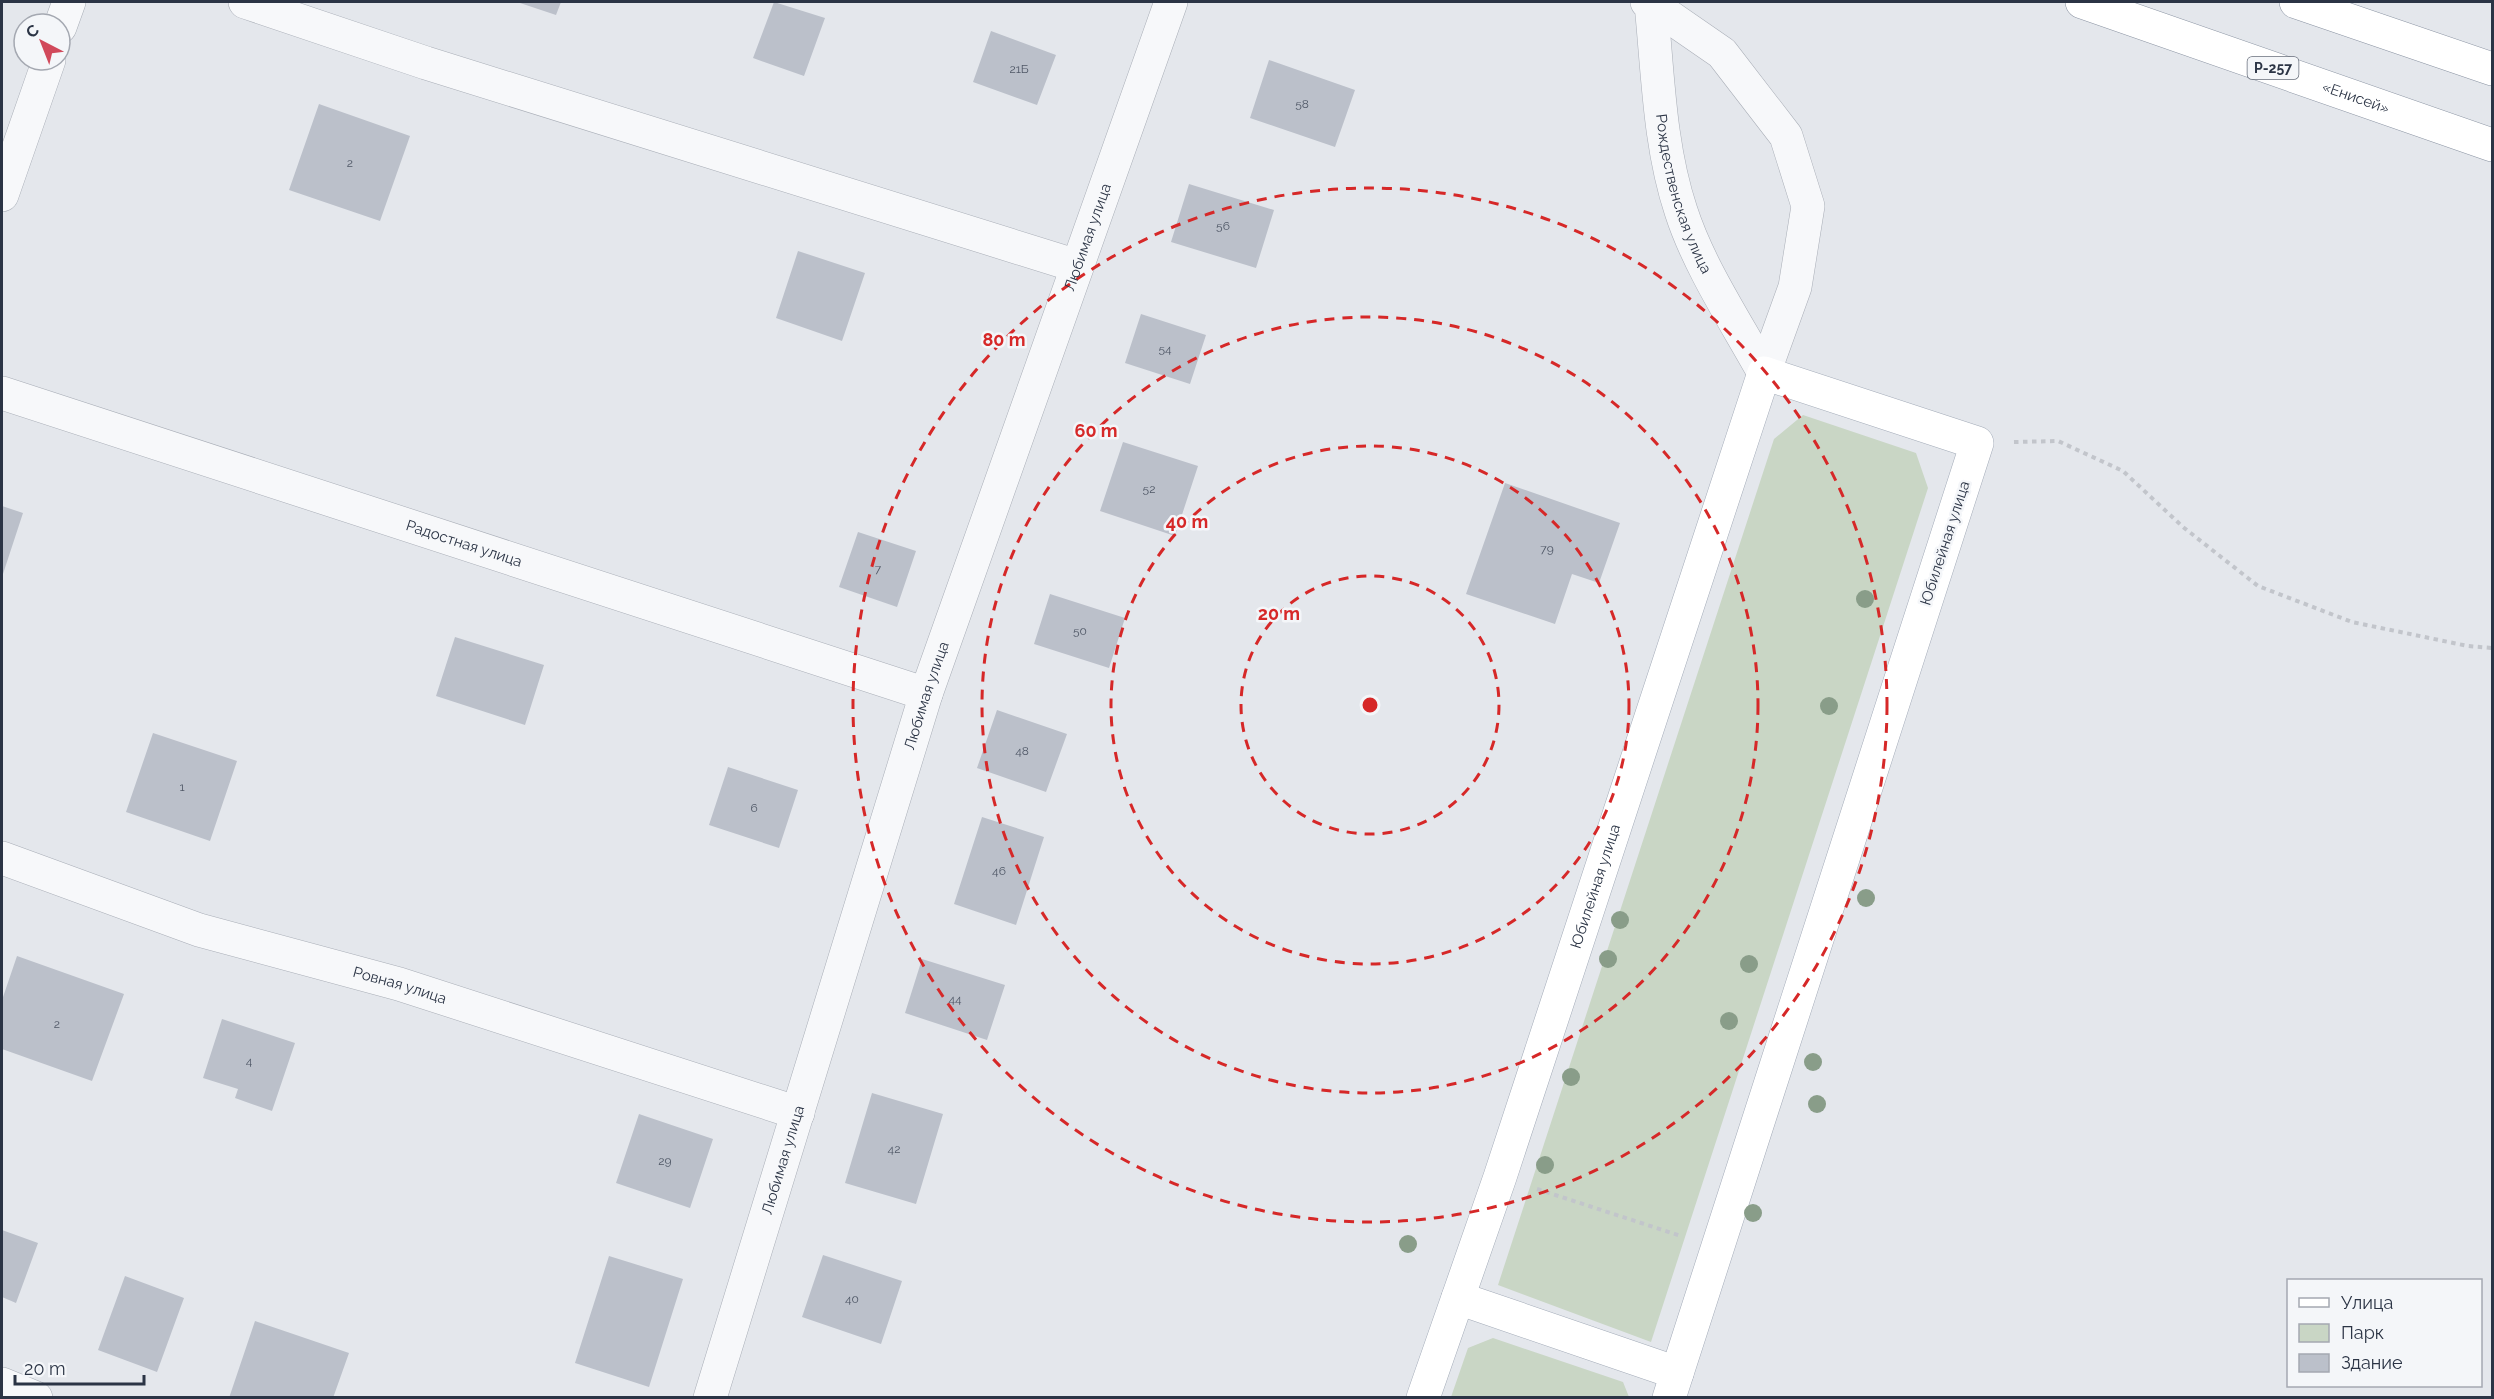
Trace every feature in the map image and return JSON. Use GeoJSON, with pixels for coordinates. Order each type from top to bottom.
{"type":"FeatureCollection","features":[{"type":"Feature","properties":{"kind":"main road","name":"«Енисей»"},"geometry":{"type":"LineString","coordinates":[[2082,2],[2493,145]]}},
{"type":"Feature","properties":{"kind":"main road"},"geometry":{"type":"LineString","coordinates":[[2296,2],[2493,69]]}},
{"type":"Feature","properties":{"kind":"main road"},"geometry":{"type":"LineString","coordinates":[[1764,373],[1977,442]]}},
{"type":"Feature","properties":{"kind":"main road","name":"Юбилейная улица"},"geometry":{"type":"LineString","coordinates":[[1423,1398],[1764,373]]}},
{"type":"Feature","properties":{"kind":"main road","name":"Юбилейная улица"},"geometry":{"type":"LineString","coordinates":[[1673,1385],[1977,442]]}},
{"type":"Feature","properties":{"kind":"main road"},"geometry":{"type":"LineString","coordinates":[[1458,1298],[1673,1385]]}},
{"type":"Feature","properties":{"kind":"street"},"geometry":{"type":"LineString","coordinates":[[245,2],[426,63],[1077,266]]}},
{"type":"Feature","properties":{"kind":"street","name":"Любимая улица"},"geometry":{"type":"LineString","coordinates":[[710,1398],[926,694],[1171,2]]}},
{"type":"Feature","properties":{"kind":"street"},"geometry":{"type":"LineString","coordinates":[[1649,3],[1722,52],[1785,136],[1808,206],[1795,286],[1764,373]]}},
{"type":"Feature","properties":{"kind":"street","name":"Рождественская улица"},"geometry":{"type":"LineString","coordinates":[[1649,3],[1666,156],[1681,213],[1703,262],[1764,373]]}},
{"type":"Feature","properties":{"kind":"street"},"geometry":{"type":"LineString","coordinates":[[2,195],[45,72]]}},
{"type":"Feature","properties":{"kind":"street","name":"Радостная улица"},"geometry":{"type":"LineString","coordinates":[[2,393],[926,694]]}},
{"type":"Feature","properties":{"kind":"street","name":"Ровная улица"},"geometry":{"type":"LineString","coordinates":[[2,858],[199,930],[399,984],[798,1113]]}},
{"type":"Feature","properties":{"kind":"street"},"geometry":{"type":"LineString","coordinates":[[2,1384],[36,1398]]}},
{"type":"Feature","properties":{"kind":"path"},"geometry":{"type":"LineString","coordinates":[[1977,442],[2058,441],[2123,471],[2183,527],[2258,586],[2352,622],[2468,646],[2493,648]]}},
{"type":"Feature","properties":{"kind":"path"},"geometry":{"type":"LineString","coordinates":[[1536,1189],[1682,1236]]}},
{"type":"Feature","properties":{"kind":"green space"},"geometry":{"type":"Polygon","coordinates":[[[1803,415],[1916,453],[1928,488],[1651,1342],[1498,1285],[1774,439],[1803,415]]]}},
{"type":"Feature","properties":{"kind":"green space"},"geometry":{"type":"Polygon","coordinates":[[[1493,1338],[1623,1382],[1629,1397],[1451,1397],[1468,1348],[1493,1338]]]}},
{"type":"Feature","properties":{"kind":"building"},"geometry":{"type":"Polygon","coordinates":[[[517,2],[561,2],[556,15],[517,2]]]}},
{"type":"Feature","properties":{"kind":"building"},"geometry":{"type":"Polygon","coordinates":[[[774,2],[825,18],[804,76],[753,58],[774,2]]]}},
{"type":"Feature","properties":{"kind":"building"},"geometry":{"type":"Polygon","coordinates":[[[991,31],[1056,55],[1037,105],[973,82],[991,31]]]}},
{"type":"Feature","properties":{"kind":"building"},"geometry":{"type":"Polygon","coordinates":[[[1269,60],[1355,90],[1335,147],[1250,118],[1269,60]]]}},
{"type":"Feature","properties":{"kind":"building"},"geometry":{"type":"Polygon","coordinates":[[[319,104],[410,136],[380,221],[289,190],[319,104]]]}},
{"type":"Feature","properties":{"kind":"building"},"geometry":{"type":"Polygon","coordinates":[[[1189,184],[1274,210],[1256,268],[1171,242],[1189,184]]]}},
{"type":"Feature","properties":{"kind":"building"},"geometry":{"type":"Polygon","coordinates":[[[798,251],[865,273],[842,341],[776,318],[798,251]]]}},
{"type":"Feature","properties":{"kind":"building"},"geometry":{"type":"Polygon","coordinates":[[[1141,314],[1206,335],[1190,384],[1125,363],[1141,314]]]}},
{"type":"Feature","properties":{"kind":"building"},"geometry":{"type":"Polygon","coordinates":[[[1123,442],[1198,466],[1175,536],[1100,511],[1123,442]]]}},
{"type":"Feature","properties":{"kind":"building"},"geometry":{"type":"Polygon","coordinates":[[[1505,483],[1620,523],[1599,583],[1572,574],[1555,624],[1466,594],[1505,483]]]}},
{"type":"Feature","properties":{"kind":"building"},"geometry":{"type":"Polygon","coordinates":[[[2,506],[23,513],[2,577],[2,506]]]}},
{"type":"Feature","properties":{"kind":"building"},"geometry":{"type":"Polygon","coordinates":[[[858,532],[916,551],[897,607],[839,587],[858,532]]]}},
{"type":"Feature","properties":{"kind":"building"},"geometry":{"type":"Polygon","coordinates":[[[1050,594],[1125,618],[1109,668],[1034,644],[1050,594]]]}},
{"type":"Feature","properties":{"kind":"building"},"geometry":{"type":"Polygon","coordinates":[[[455,637],[544,665],[525,725],[436,696],[455,637]]]}},
{"type":"Feature","properties":{"kind":"building"},"geometry":{"type":"Polygon","coordinates":[[[997,710],[1067,734],[1046,792],[977,768],[997,710]]]}},
{"type":"Feature","properties":{"kind":"building"},"geometry":{"type":"Polygon","coordinates":[[[153,733],[237,761],[210,841],[126,812],[153,733]]]}},
{"type":"Feature","properties":{"kind":"building"},"geometry":{"type":"Polygon","coordinates":[[[728,767],[798,790],[779,848],[709,825],[728,767]]]}},
{"type":"Feature","properties":{"kind":"building"},"geometry":{"type":"Polygon","coordinates":[[[982,817],[1044,837],[1016,925],[954,904],[982,817]]]}},
{"type":"Feature","properties":{"kind":"building"},"geometry":{"type":"Polygon","coordinates":[[[17,956],[124,994],[92,1081],[2,1049],[2,1000],[17,956]]]}},
{"type":"Feature","properties":{"kind":"building"},"geometry":{"type":"Polygon","coordinates":[[[922,959],[1005,985],[987,1040],[905,1013],[922,959]]]}},
{"type":"Feature","properties":{"kind":"building"},"geometry":{"type":"Polygon","coordinates":[[[222,1019],[295,1043],[272,1111],[235,1098],[238,1089],[203,1078],[222,1019]]]}},
{"type":"Feature","properties":{"kind":"building"},"geometry":{"type":"Polygon","coordinates":[[[872,1093],[943,1114],[916,1204],[845,1183],[872,1093]]]}},
{"type":"Feature","properties":{"kind":"building"},"geometry":{"type":"Polygon","coordinates":[[[639,1114],[713,1139],[690,1208],[616,1183],[639,1114]]]}},
{"type":"Feature","properties":{"kind":"building"},"geometry":{"type":"Polygon","coordinates":[[[2,1230],[38,1243],[16,1303],[2,1297],[2,1230]]]}},
{"type":"Feature","properties":{"kind":"building"},"geometry":{"type":"Polygon","coordinates":[[[823,1255],[902,1281],[881,1344],[802,1317],[823,1255]]]}},
{"type":"Feature","properties":{"kind":"building"},"geometry":{"type":"Polygon","coordinates":[[[609,1256],[683,1279],[649,1387],[575,1363],[609,1256]]]}},
{"type":"Feature","properties":{"kind":"building"},"geometry":{"type":"Polygon","coordinates":[[[125,1276],[184,1298],[157,1372],[98,1350],[125,1276]]]}},
{"type":"Feature","properties":{"kind":"building"},"geometry":{"type":"Polygon","coordinates":[[[255,1321],[349,1353],[333,1398],[229,1398],[255,1321]]]}}]}
